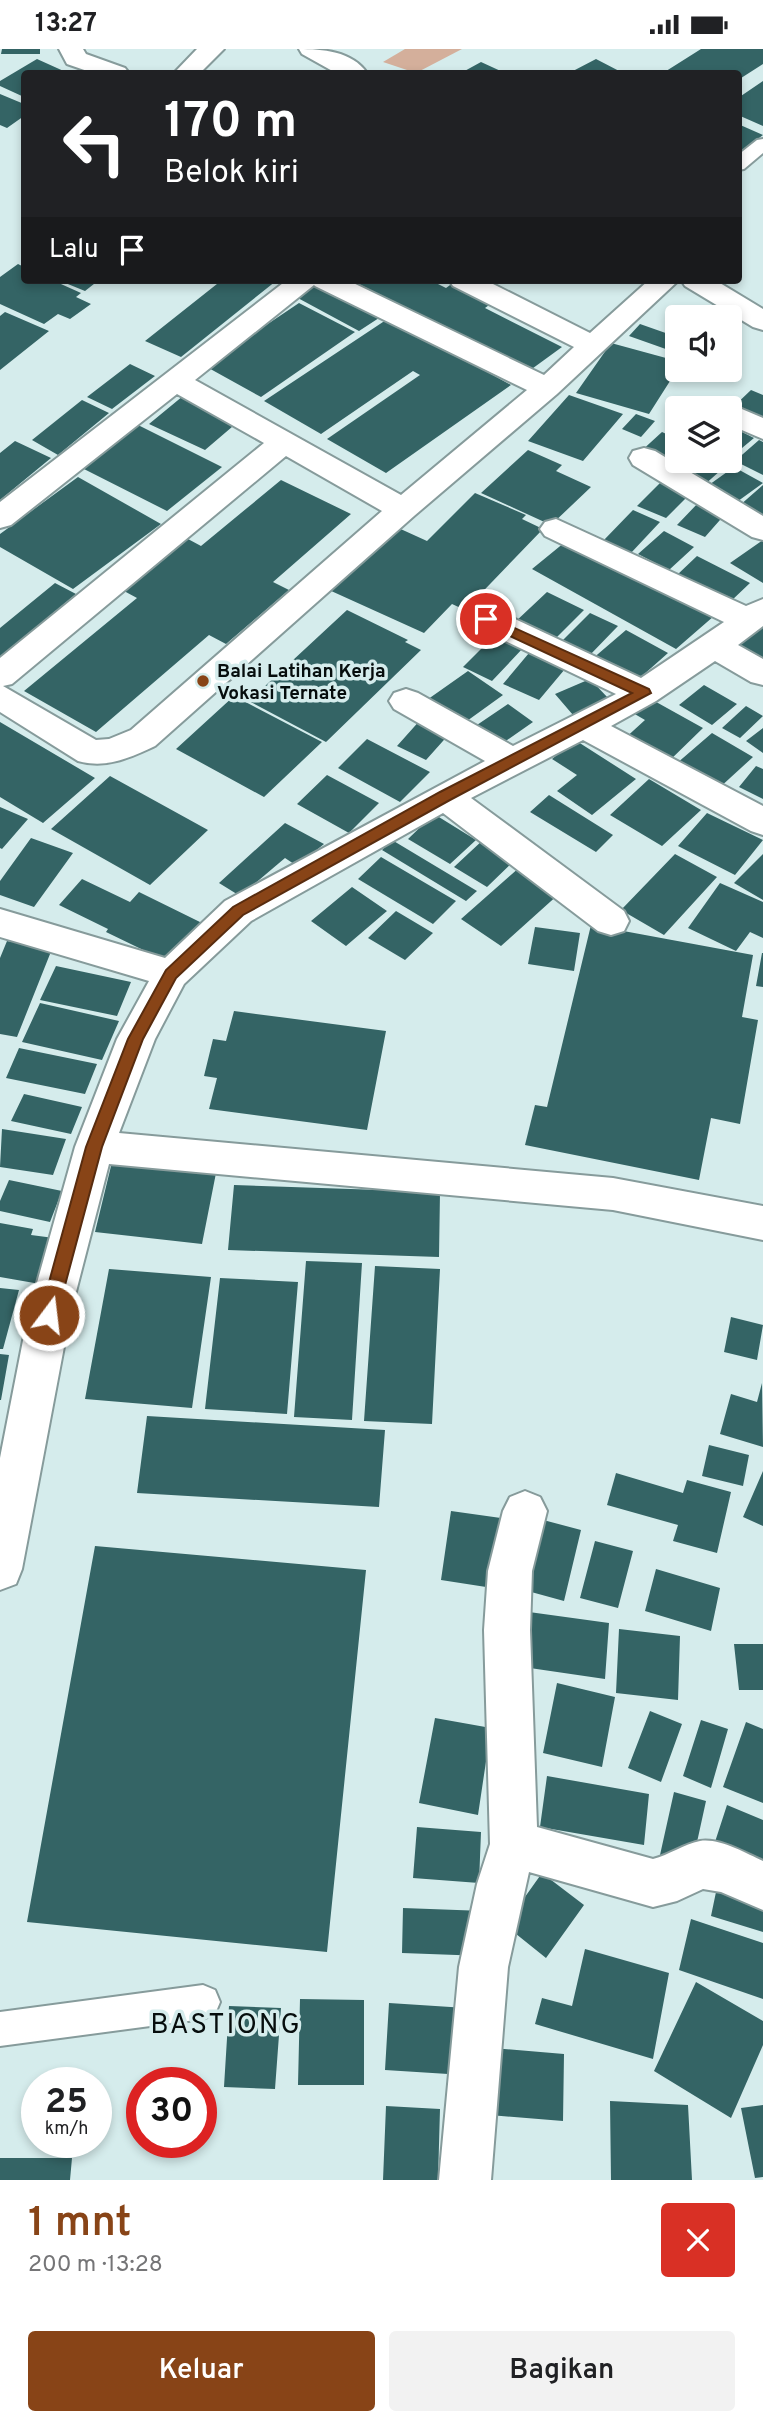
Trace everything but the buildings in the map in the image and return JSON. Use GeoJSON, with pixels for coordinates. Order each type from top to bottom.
{"type":"FeatureCollection","features":[{"type":"Feature","properties":{"kind":"street"},"geometry":{"type":"LineString","coordinates":[[71,49],[76,59],[107,70]]}},
{"type":"Feature","properties":{"kind":"street"},"geometry":{"type":"LineString","coordinates":[[189,70],[212,49]]}},
{"type":"Feature","properties":{"kind":"street"},"geometry":{"type":"LineString","coordinates":[[312,49],[348,70]]}},
{"type":"Feature","properties":{"kind":"street"},"geometry":{"type":"LineString","coordinates":[[0,518],[298,284]]}},
{"type":"Feature","properties":{"kind":"street"},"geometry":{"type":"LineString","coordinates":[[333,284],[547,388]]}},
{"type":"Feature","properties":{"kind":"street"},"geometry":{"type":"LineString","coordinates":[[471,284],[594,346]]}},
{"type":"Feature","properties":{"kind":"street"},"geometry":{"type":"LineString","coordinates":[[0,697],[90,752],[113,751],[143,738],[403,509],[547,388],[662,284]]}},
{"type":"Feature","properties":{"kind":"street"},"geometry":{"type":"LineString","coordinates":[[702,284],[763,321]]}},
{"type":"Feature","properties":{"kind":"street"},"geometry":{"type":"LineString","coordinates":[[175,381],[403,509]]}},
{"type":"Feature","properties":{"kind":"street"},"geometry":{"type":"LineString","coordinates":[[742,420],[763,431]]}},
{"type":"Feature","properties":{"kind":"street"},"geometry":{"type":"LineString","coordinates":[[0,676],[284,442]]}},
{"type":"Feature","properties":{"kind":"street"},"geometry":{"type":"LineString","coordinates":[[643,459],[763,530]]}},
{"type":"Feature","properties":{"kind":"street"},"geometry":{"type":"LineString","coordinates":[[556,529],[756,615]]}},
{"type":"Feature","properties":{"kind":"street"},"geometry":{"type":"LineString","coordinates":[[0,1569],[49,1315],[94,1147],[136,1039],[171,974],[238,911],[445,796],[644,693],[756,615]]}},
{"type":"Feature","properties":{"kind":"street"},"geometry":{"type":"LineString","coordinates":[[486,619],[644,693]]}},
{"type":"Feature","properties":{"kind":"street"},"geometry":{"type":"LineString","coordinates":[[714,646],[763,674]]}},
{"type":"Feature","properties":{"kind":"street"},"geometry":{"type":"LineString","coordinates":[[406,701],[512,761]]}},
{"type":"Feature","properties":{"kind":"street"},"geometry":{"type":"LineString","coordinates":[[582,725],[763,822]]}},
{"type":"Feature","properties":{"kind":"street"},"geometry":{"type":"LineString","coordinates":[[445,796],[611,921]]}},
{"type":"Feature","properties":{"kind":"street"},"geometry":{"type":"LineString","coordinates":[[5,933],[171,974]]}},
{"type":"Feature","properties":{"kind":"street"},"geometry":{"type":"LineString","coordinates":[[94,1147],[613,1194],[763,1223]]}},
{"type":"Feature","properties":{"kind":"street"},"geometry":{"type":"LineString","coordinates":[[465,2180],[486,1953],[500,1881],[514,1844],[507,1630],[510,1571],[525,1511]]}},
{"type":"Feature","properties":{"kind":"street"},"geometry":{"type":"LineString","coordinates":[[514,1844],[653,1883],[677,1877],[701,1865],[723,1868],[763,1886]]}},
{"type":"Feature","properties":{"kind":"lane"},"geometry":{"type":"LineString","coordinates":[[742,162],[763,144]]}},
{"type":"Feature","properties":{"kind":"lane"},"geometry":{"type":"LineString","coordinates":[[0,2029],[203,2001]]}},
{"type":"Feature","properties":{"kind":"shaded area"},"geometry":{"type":"Polygon","coordinates":[[[405,49],[462,49],[422,70],[407,70],[383,62],[405,49]]]}},
{"type":"Feature","properties":{"kind":"place","name":"Balai Latihan Kerja Vokasi Ternate"},"geometry":{"type":"Point","coordinates":[203,681]}},
{"type":"Feature","properties":{"kind":"district","name":"BASTIONG"},"geometry":{"type":"Point","coordinates":[226,2023]}},
{"type":"Feature","properties":{"kind":"route"},"geometry":{"type":"LineString","coordinates":[[49,1315],[94,1147],[136,1039],[171,974],[238,911],[445,796],[644,693],[486,619]]}}]}
